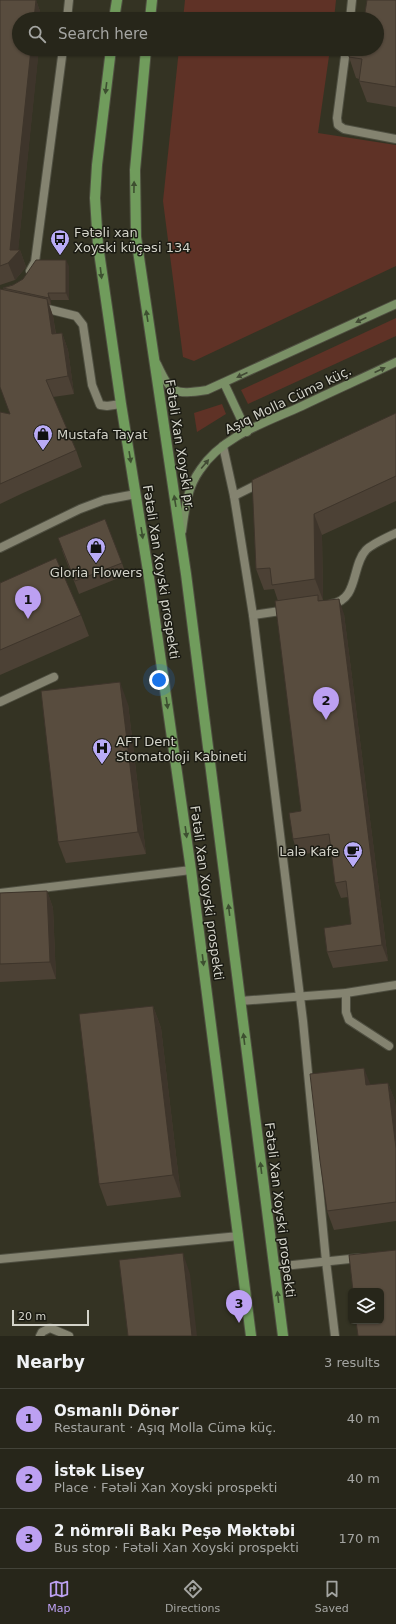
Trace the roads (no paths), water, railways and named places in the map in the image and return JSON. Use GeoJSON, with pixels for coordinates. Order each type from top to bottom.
{"type":"FeatureCollection","features":[{"type":"Feature","properties":{"kind":"main road"},"geometry":{"type":"LineString","coordinates":[[115,12],[117,0]]}},
{"type":"Feature","properties":{"kind":"main road"},"geometry":{"type":"LineString","coordinates":[[151,12],[152,0]]}},
{"type":"Feature","properties":{"kind":"main road","name":"Fətəli Xan Xoyski prospekti"},"geometry":{"type":"LineString","coordinates":[[110,56],[97,165],[96,198],[98,245],[191,870],[251,1336]]}},
{"type":"Feature","properties":{"kind":"main road"},"geometry":{"type":"LineString","coordinates":[[145,56],[135,170],[134,202],[136,237],[153,355],[166,382],[172,389],[181,392],[207,390],[396,304]]}},
{"type":"Feature","properties":{"kind":"main road","name":"Fətəli Xan Xoyski pr."},"geometry":{"type":"LineString","coordinates":[[153,355],[181,540]]}},
{"type":"Feature","properties":{"kind":"main road","name":"Aşıq Molla Cümə küç."},"geometry":{"type":"LineString","coordinates":[[181,540],[185,509],[191,485],[200,469],[211,456],[223,446],[247,432],[396,362]]}},
{"type":"Feature","properties":{"kind":"main road"},"geometry":{"type":"LineString","coordinates":[[224,383],[247,432]]}},
{"type":"Feature","properties":{"kind":"main road","name":"Fətəli Xan Xoyski prospekti"},"geometry":{"type":"LineString","coordinates":[[181,540],[283,1336]]}},
{"type":"Feature","properties":{"kind":"street"},"geometry":{"type":"LineString","coordinates":[[68,12],[69,0]]}},
{"type":"Feature","properties":{"kind":"street"},"geometry":{"type":"LineString","coordinates":[[351,12],[352,0]]}},
{"type":"Feature","properties":{"kind":"street"},"geometry":{"type":"LineString","coordinates":[[26,278],[35,262],[63,56]]}},
{"type":"Feature","properties":{"kind":"street"},"geometry":{"type":"LineString","coordinates":[[345,56],[337,118],[338,125],[344,129],[396,139]]}},
{"type":"Feature","properties":{"kind":"street"},"geometry":{"type":"LineString","coordinates":[[30,305],[76,316],[83,325],[92,384],[96,398],[100,405],[107,406],[121,404]]}},
{"type":"Feature","properties":{"kind":"street"},"geometry":{"type":"LineString","coordinates":[[223,446],[234,496],[253,615],[300,997],[326,1261],[335,1336]]}},
{"type":"Feature","properties":{"kind":"street"},"geometry":{"type":"LineString","coordinates":[[234,496],[269,479]]}},
{"type":"Feature","properties":{"kind":"street"},"geometry":{"type":"LineString","coordinates":[[0,548],[80,509],[104,500],[136,494]]}},
{"type":"Feature","properties":{"kind":"street"},"geometry":{"type":"LineString","coordinates":[[319,606],[334,604],[343,599],[352,587],[359,562],[367,549],[396,533]]}},
{"type":"Feature","properties":{"kind":"street"},"geometry":{"type":"LineString","coordinates":[[253,615],[297,609]]}},
{"type":"Feature","properties":{"kind":"street"},"geometry":{"type":"LineString","coordinates":[[0,702],[54,677]]}},
{"type":"Feature","properties":{"kind":"street"},"geometry":{"type":"LineString","coordinates":[[0,893],[191,870]]}},
{"type":"Feature","properties":{"kind":"street"},"geometry":{"type":"LineString","coordinates":[[240,1001],[300,997],[396,985]]}},
{"type":"Feature","properties":{"kind":"street"},"geometry":{"type":"LineString","coordinates":[[346,992],[346,1012],[349,1020],[389,1046]]}},
{"type":"Feature","properties":{"kind":"street"},"geometry":{"type":"LineString","coordinates":[[0,1259],[239,1236]]}},
{"type":"Feature","properties":{"kind":"street"},"geometry":{"type":"LineString","coordinates":[[274,1266],[365,1257]]}},
{"type":"Feature","properties":{"kind":"street"},"geometry":{"type":"LineString","coordinates":[[40,1336],[42,1332],[50,1328],[69,1336]]}},
{"type":"Feature","properties":{"kind":"place","name":"Fətəli xan Xoyski küçəsi 134"},"geometry":{"type":"Point","coordinates":[60,256]}},
{"type":"Feature","properties":{"kind":"place","name":"Mustafa Tayat"},"geometry":{"type":"Point","coordinates":[43,451]}},
{"type":"Feature","properties":{"kind":"place","name":"Gloria Flowers"},"geometry":{"type":"Point","coordinates":[96,564]}},
{"type":"Feature","properties":{"kind":"place","name":"Osmanlı Dönər"},"geometry":{"type":"Point","coordinates":[28,619]}},
{"type":"Feature","properties":{"kind":"place","name":"İstək Lisey"},"geometry":{"type":"Point","coordinates":[326,720]}},
{"type":"Feature","properties":{"kind":"place","name":"AFT Dent Stomatoloji Kabineti"},"geometry":{"type":"Point","coordinates":[102,765]}},
{"type":"Feature","properties":{"kind":"place","name":"Lalə Kafe"},"geometry":{"type":"Point","coordinates":[353,868]}},
{"type":"Feature","properties":{"kind":"place","name":"2 nömrəli Bakı Peşə Məktəbi"},"geometry":{"type":"Point","coordinates":[239,1323]}}]}
